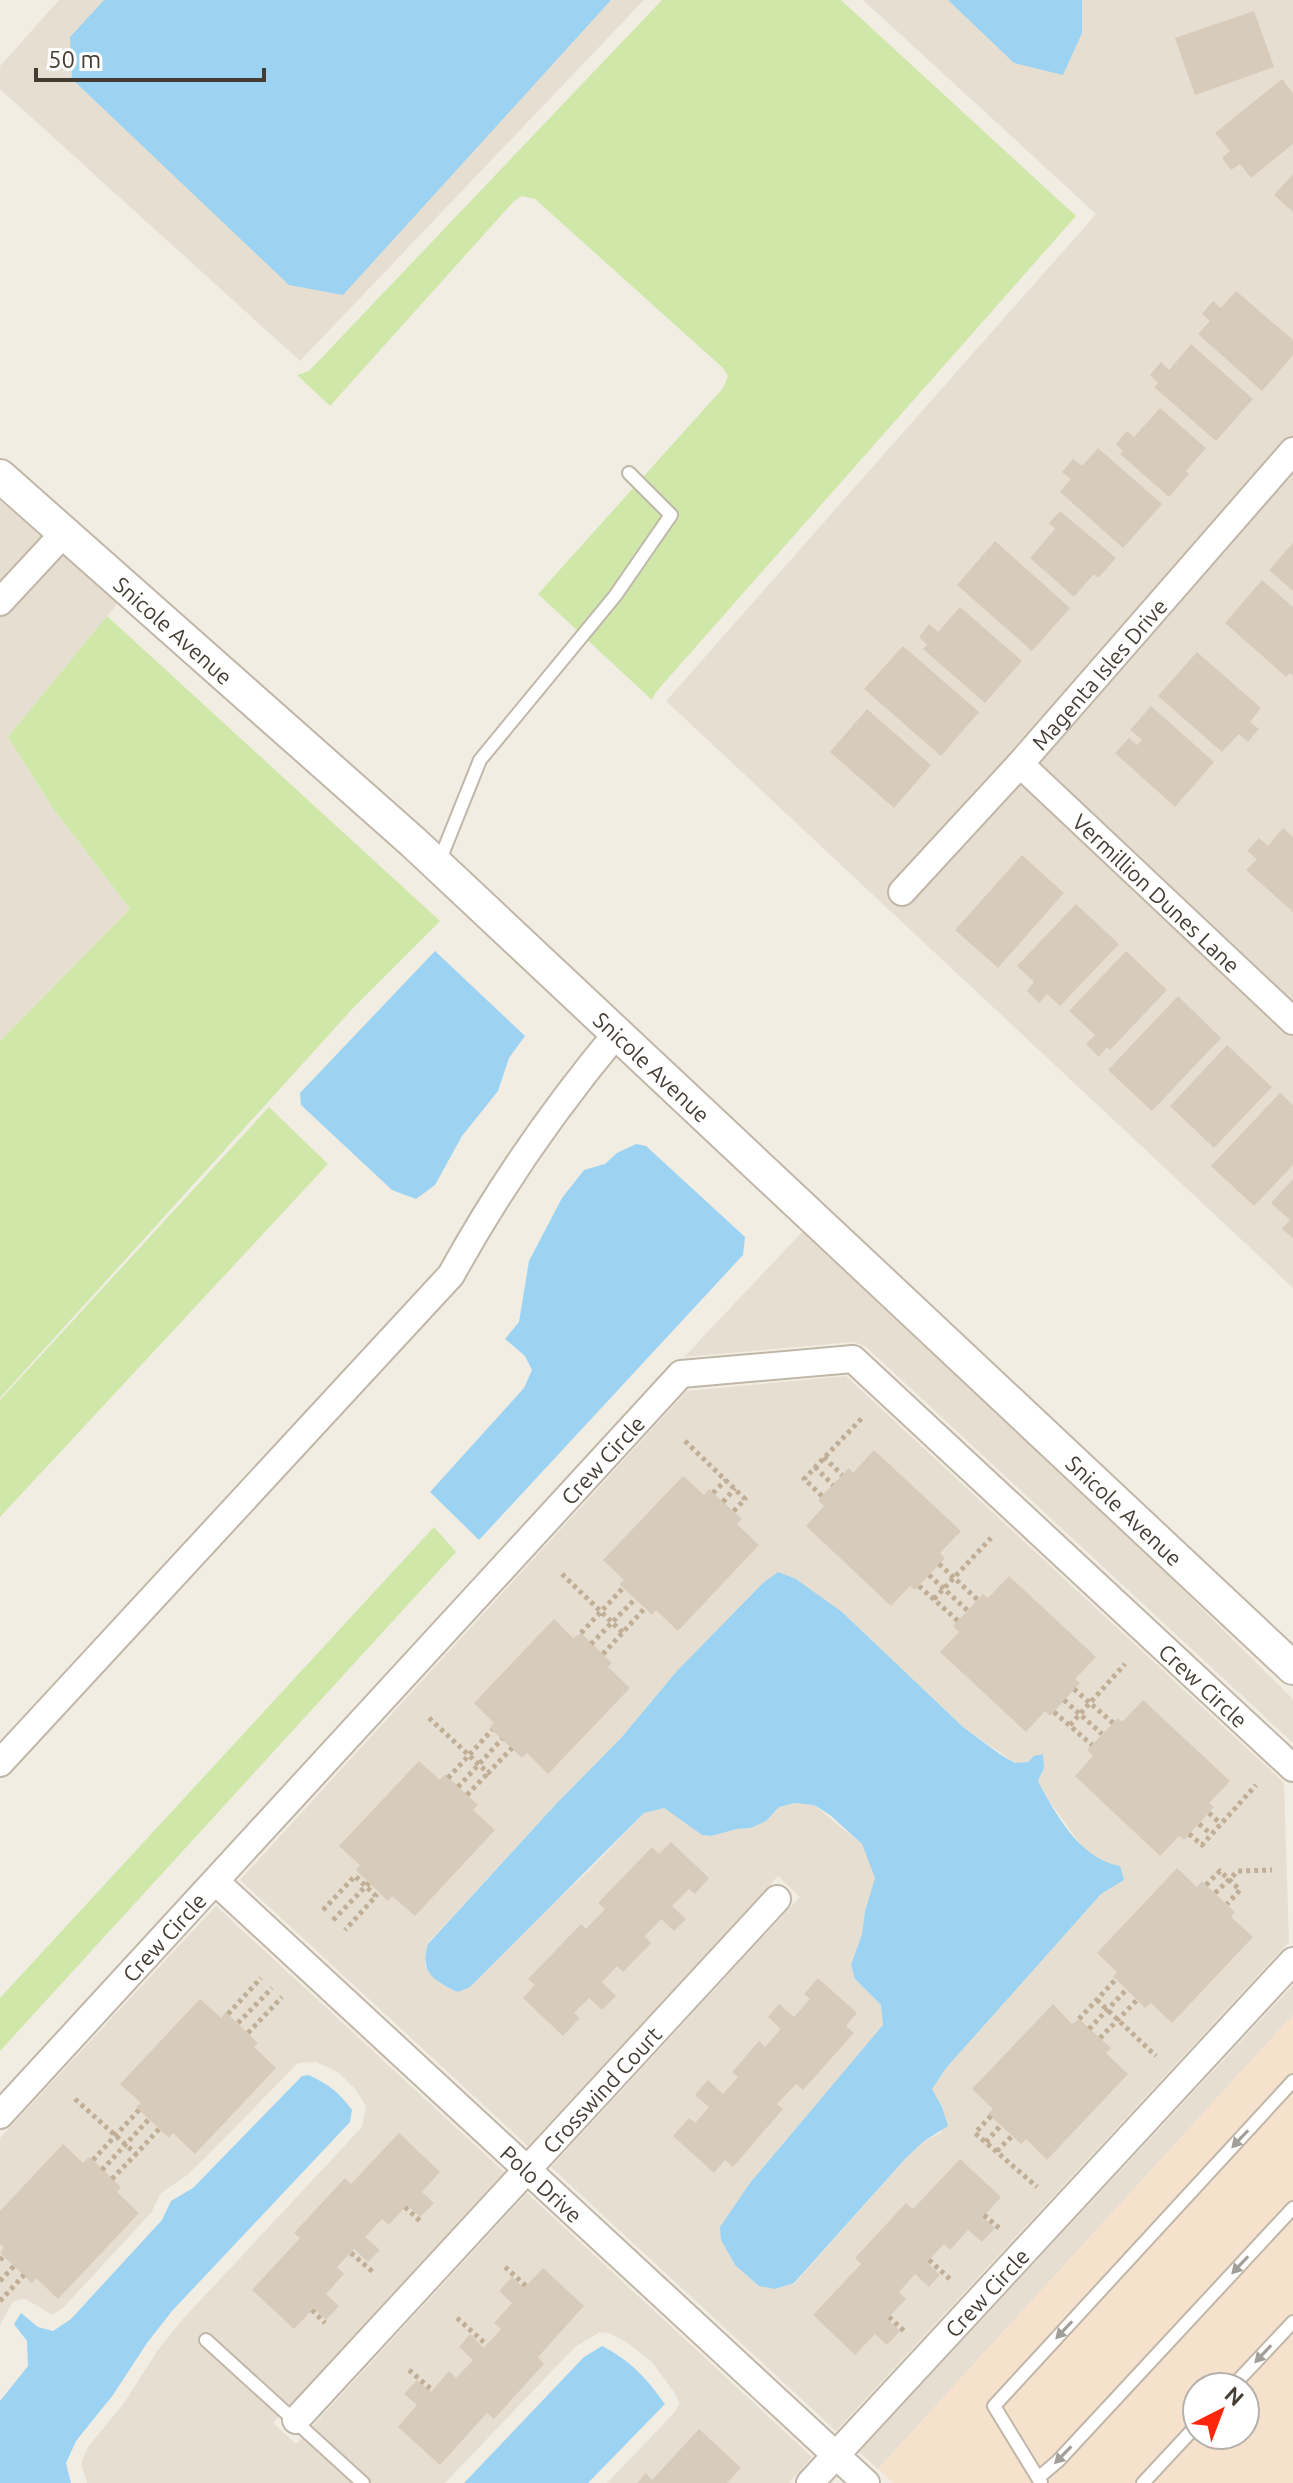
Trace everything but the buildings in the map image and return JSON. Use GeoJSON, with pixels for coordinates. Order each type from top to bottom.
{"type":"FeatureCollection","features":[{"type":"Feature","properties":{"kind":"street","name":"Magenta Isles Drive"},"geometry":{"type":"LineString","coordinates":[[902,892],[1020,764],[1293,451]]}},
{"type":"Feature","properties":{"kind":"street","name":"Snicole Avenue"},"geometry":{"type":"LineString","coordinates":[[0,476],[437,865],[1293,1668]]}},
{"type":"Feature","properties":{"kind":"street"},"geometry":{"type":"LineString","coordinates":[[0,602],[65,532]]}},
{"type":"Feature","properties":{"kind":"street","name":"Vermillion Dunes Lane"},"geometry":{"type":"LineString","coordinates":[[1020,764],[1293,1021]]}},
{"type":"Feature","properties":{"kind":"street"},"geometry":{"type":"LineString","coordinates":[[0,1763],[451,1275],[489,1206],[561,1100],[617,1033]]}},
{"type":"Feature","properties":{"kind":"street","name":"Crew Circle"},"geometry":{"type":"LineString","coordinates":[[0,2115],[681,1374],[853,1359],[1293,1768]]}},
{"type":"Feature","properties":{"kind":"street","name":"Polo Drive"},"geometry":{"type":"LineString","coordinates":[[216,1882],[866,2483]]}},
{"type":"Feature","properties":{"kind":"street","name":"Crosswind Court"},"geometry":{"type":"LineString","coordinates":[[296,2420],[777,1899]]}},
{"type":"Feature","properties":{"kind":"street","name":"Crew Circle"},"geometry":{"type":"LineString","coordinates":[[810,2483],[1293,1961]]}},
{"type":"Feature","properties":{"kind":"lane"},"geometry":{"type":"LineString","coordinates":[[437,865],[480,760],[615,596],[671,515],[629,473]]}},
{"type":"Feature","properties":{"kind":"lane"},"geometry":{"type":"LineString","coordinates":[[1293,2081],[994,2406],[1039,2481],[1293,2208]]}},
{"type":"Feature","properties":{"kind":"lane"},"geometry":{"type":"LineString","coordinates":[[1247,2371],[1293,2322]]}},
{"type":"Feature","properties":{"kind":"lane"},"geometry":{"type":"LineString","coordinates":[[206,2340],[363,2483]]}},
{"type":"Feature","properties":{"kind":"lane"},"geometry":{"type":"LineString","coordinates":[[1143,2483],[1181,2442]]}},
{"type":"Feature","properties":{"kind":"path"},"geometry":{"type":"LineString","coordinates":[[822,1496],[804,1479],[862,1418]]}},
{"type":"Feature","properties":{"kind":"path"},"geometry":{"type":"LineString","coordinates":[[685,1441],[745,1499],[733,1512]]}},
{"type":"Feature","properties":{"kind":"path"},"geometry":{"type":"LineString","coordinates":[[824,1457],[842,1475]]}},
{"type":"Feature","properties":{"kind":"path"},"geometry":{"type":"LineString","coordinates":[[815,1467],[833,1485]]}},
{"type":"Feature","properties":{"kind":"path"},"geometry":{"type":"LineString","coordinates":[[713,1493],[726,1480]]}},
{"type":"Feature","properties":{"kind":"path"},"geometry":{"type":"LineString","coordinates":[[723,1502],[735,1488]]}},
{"type":"Feature","properties":{"kind":"path"},"geometry":{"type":"LineString","coordinates":[[934,1599],[991,1538]]}},
{"type":"Feature","properties":{"kind":"path"},"geometry":{"type":"LineString","coordinates":[[939,1564],[978,1600]]}},
{"type":"Feature","properties":{"kind":"path"},"geometry":{"type":"LineString","coordinates":[[562,1574],[623,1633]]}},
{"type":"Feature","properties":{"kind":"path"},"geometry":{"type":"LineString","coordinates":[[929,1575],[968,1611]]}},
{"type":"Feature","properties":{"kind":"path"},"geometry":{"type":"LineString","coordinates":[[919,1586],[958,1621]]}},
{"type":"Feature","properties":{"kind":"path"},"geometry":{"type":"LineString","coordinates":[[581,1633],[623,1588]]}},
{"type":"Feature","properties":{"kind":"path"},"geometry":{"type":"LineString","coordinates":[[591,1644],[635,1599]]}},
{"type":"Feature","properties":{"kind":"path"},"geometry":{"type":"LineString","coordinates":[[603,1654],[645,1608]]}},
{"type":"Feature","properties":{"kind":"path"},"geometry":{"type":"LineString","coordinates":[[1070,1725],[1125,1664]]}},
{"type":"Feature","properties":{"kind":"path"},"geometry":{"type":"LineString","coordinates":[[1074,1689],[1113,1723]]}},
{"type":"Feature","properties":{"kind":"path"},"geometry":{"type":"LineString","coordinates":[[1064,1700],[1102,1734]]}},
{"type":"Feature","properties":{"kind":"path"},"geometry":{"type":"LineString","coordinates":[[1054,1712],[1092,1745]]}},
{"type":"Feature","properties":{"kind":"path"},"geometry":{"type":"LineString","coordinates":[[429,1718],[488,1773]]}},
{"type":"Feature","properties":{"kind":"path"},"geometry":{"type":"LineString","coordinates":[[448,1778],[492,1730]]}},
{"type":"Feature","properties":{"kind":"path"},"geometry":{"type":"LineString","coordinates":[[458,1787],[502,1739]]}},
{"type":"Feature","properties":{"kind":"path"},"geometry":{"type":"LineString","coordinates":[[467,1795],[512,1748]]}},
{"type":"Feature","properties":{"kind":"path"},"geometry":{"type":"LineString","coordinates":[[1189,1834],[1202,1845],[1256,1785]]}},
{"type":"Feature","properties":{"kind":"path"},"geometry":{"type":"LineString","coordinates":[[1209,1813],[1221,1824]]}},
{"type":"Feature","properties":{"kind":"path"},"geometry":{"type":"LineString","coordinates":[[1199,1824],[1211,1834]]}},
{"type":"Feature","properties":{"kind":"path"},"geometry":{"type":"LineString","coordinates":[[1215,1893],[1238,1871],[1272,1870]]}},
{"type":"Feature","properties":{"kind":"path"},"geometry":{"type":"LineString","coordinates":[[1206,1885],[1220,1871],[1240,1890],[1227,1904]]}},
{"type":"Feature","properties":{"kind":"path"},"geometry":{"type":"LineString","coordinates":[[323,1910],[355,1876],[367,1884],[376,1896],[345,1930]]}},
{"type":"Feature","properties":{"kind":"path"},"geometry":{"type":"LineString","coordinates":[[333,1920],[367,1884]]}},
{"type":"Feature","properties":{"kind":"path"},"geometry":{"type":"LineString","coordinates":[[228,2014],[261,1978]]}},
{"type":"Feature","properties":{"kind":"path"},"geometry":{"type":"LineString","coordinates":[[1079,2019],[1116,1979]]}},
{"type":"Feature","properties":{"kind":"path"},"geometry":{"type":"LineString","coordinates":[[238,2023],[272,1988]]}},
{"type":"Feature","properties":{"kind":"path"},"geometry":{"type":"LineString","coordinates":[[1089,2029],[1127,1989]]}},
{"type":"Feature","properties":{"kind":"path"},"geometry":{"type":"LineString","coordinates":[[248,2033],[282,1997]]}},
{"type":"Feature","properties":{"kind":"path"},"geometry":{"type":"LineString","coordinates":[[1097,2000],[1156,2056]]}},
{"type":"Feature","properties":{"kind":"path"},"geometry":{"type":"LineString","coordinates":[[1100,2038],[1137,2000]]}},
{"type":"Feature","properties":{"kind":"path"},"geometry":{"type":"LineString","coordinates":[[75,2099],[136,2154]]}},
{"type":"Feature","properties":{"kind":"path"},"geometry":{"type":"LineString","coordinates":[[93,2160],[139,2110]]}},
{"type":"Feature","properties":{"kind":"path"},"geometry":{"type":"LineString","coordinates":[[991,2116],[975,2133],[1037,2187]]}},
{"type":"Feature","properties":{"kind":"path"},"geometry":{"type":"LineString","coordinates":[[102,2170],[149,2119]]}},
{"type":"Feature","properties":{"kind":"path"},"geometry":{"type":"LineString","coordinates":[[986,2142],[1001,2125]]}},
{"type":"Feature","properties":{"kind":"path"},"geometry":{"type":"LineString","coordinates":[[112,2179],[159,2129]]}},
{"type":"Feature","properties":{"kind":"path"},"geometry":{"type":"LineString","coordinates":[[997,2151],[1012,2136]]}},
{"type":"Feature","properties":{"kind":"path"},"geometry":{"type":"LineString","coordinates":[[405,2207],[420,2221]]}},
{"type":"Feature","properties":{"kind":"path"},"geometry":{"type":"LineString","coordinates":[[984,2215],[999,2228]]}},
{"type":"Feature","properties":{"kind":"path"},"geometry":{"type":"LineString","coordinates":[[351,2253],[373,2272]]}},
{"type":"Feature","properties":{"kind":"path"},"geometry":{"type":"LineString","coordinates":[[929,2260],[951,2280]]}},
{"type":"Feature","properties":{"kind":"path"},"geometry":{"type":"LineString","coordinates":[[0,2281],[14,2266]]}},
{"type":"Feature","properties":{"kind":"path"},"geometry":{"type":"LineString","coordinates":[[505,2267],[526,2286]]}},
{"type":"Feature","properties":{"kind":"path"},"geometry":{"type":"LineString","coordinates":[[0,2300],[24,2275]]}},
{"type":"Feature","properties":{"kind":"path"},"geometry":{"type":"LineString","coordinates":[[312,2310],[325,2323]]}},
{"type":"Feature","properties":{"kind":"path"},"geometry":{"type":"LineString","coordinates":[[889,2317],[904,2331]]}},
{"type":"Feature","properties":{"kind":"path"},"geometry":{"type":"LineString","coordinates":[[457,2318],[487,2345]]}},
{"type":"Feature","properties":{"kind":"path"},"geometry":{"type":"LineString","coordinates":[[409,2370],[432,2390]]}},
{"type":"Feature","properties":{"kind":"shaded area"},"geometry":{"type":"Polygon","coordinates":[[[59,0],[644,0],[300,361],[0,89],[0,66],[59,0]]]}},
{"type":"Feature","properties":{"kind":"shaded area"},"geometry":{"type":"Polygon","coordinates":[[[863,0],[1293,0],[1293,1288],[666,701],[1096,214],[863,0]]]}},
{"type":"Feature","properties":{"kind":"shaded area"},"geometry":{"type":"Polygon","coordinates":[[[0,501],[118,603],[8,737],[52,807],[130,909],[0,1041],[0,501]]]}},
{"type":"Feature","properties":{"kind":"shaded area"},"geometry":{"type":"Polygon","coordinates":[[[802,1232],[1169,1576],[1293,1699],[1293,1743],[865,1346],[853,1342],[684,1357],[802,1232]]]}},
{"type":"Feature","properties":{"kind":"shaded area"},"geometry":{"type":"Polygon","coordinates":[[[846,1376],[1284,1783],[1289,1942],[836,2431],[551,2167],[800,1897],[778,1876],[528,2146],[240,1880],[687,1391],[846,1376]],[[842,1612],[676,1672],[621,1738],[428,1943],[425,1966],[440,1984],[547,1909],[588,1872],[644,1813],[664,1808],[702,1835],[711,1836],[751,1828],[766,1821],[779,1807],[795,1803],[814,1805],[862,1844],[876,1878],[851,1965],[855,1979],[881,2005],[884,2025],[750,2183],[721,2240],[735,2265],[759,2286],[794,2284],[905,2159],[924,2141],[941,2133],[942,2107],[931,2089],[946,2067],[1101,1894],[1123,1880],[1120,1867],[1103,1863],[1086,1852],[1050,1802],[1038,1781],[1044,1768],[1029,1762],[1015,1763],[963,1727],[842,1612]]]}},
{"type":"Feature","properties":{"kind":"shaded area"},"geometry":{"type":"Polygon","coordinates":[[[216,1906],[504,2172],[273,2423],[296,2444],[527,2193],[812,2457],[789,2483],[607,2483],[676,2411],[679,2403],[652,2362],[626,2342],[600,2332],[575,2347],[445,2483],[87,2483],[81,2463],[88,2447],[124,2403],[158,2350],[182,2320],[362,2127],[366,2106],[356,2090],[338,2072],[316,2062],[298,2063],[205,2158],[161,2193],[151,2213],[63,2308],[52,2315],[26,2299],[17,2300],[12,2303],[0,2325],[0,2138],[216,1906]]]}},
{"type":"Feature","properties":{"kind":"shaded area"},"geometry":{"type":"Polygon","coordinates":[[[1293,1985],[1293,2015],[878,2469],[859,2452],[1293,1985]]]}},
{"type":"Feature","properties":{"kind":"shaded area"},"geometry":{"type":"Polygon","coordinates":[[[1293,2015],[1293,2483],[893,2483],[878,2469],[1293,2015]]]}},
{"type":"Feature","properties":{"kind":"green space"},"geometry":{"type":"Polygon","coordinates":[[[662,0],[841,0],[1076,216],[652,700],[538,594],[723,388],[728,376],[723,368],[535,199],[522,196],[514,201],[330,406],[297,375],[309,371],[662,0]]]}},
{"type":"Feature","properties":{"kind":"green space"},"geometry":{"type":"Polygon","coordinates":[[[107,616],[440,921],[354,1007],[0,1398],[0,1041],[130,909],[52,807],[8,737],[107,616]]]}},
{"type":"Feature","properties":{"kind":"green space"},"geometry":{"type":"Polygon","coordinates":[[[269,1107],[328,1164],[0,1517],[0,1400],[269,1107]]]}},
{"type":"Feature","properties":{"kind":"green space"},"geometry":{"type":"Polygon","coordinates":[[[434,1527],[456,1552],[0,2051],[0,1998],[434,1527]]]}},
{"type":"Feature","properties":{"kind":"water"},"geometry":{"type":"Polygon","coordinates":[[[104,0],[611,0],[343,295],[289,285],[72,79],[70,37],[104,0]]]}},
{"type":"Feature","properties":{"kind":"water"},"geometry":{"type":"Polygon","coordinates":[[[948,0],[1082,0],[1082,33],[1063,75],[1014,63],[948,0]]]}},
{"type":"Feature","properties":{"kind":"water"},"geometry":{"type":"Polygon","coordinates":[[[435,951],[525,1036],[509,1058],[498,1091],[462,1136],[435,1185],[416,1199],[392,1190],[301,1105],[300,1093],[435,951]]]}},
{"type":"Feature","properties":{"kind":"water"},"geometry":{"type":"Polygon","coordinates":[[[636,1144],[646,1146],[745,1237],[743,1255],[479,1540],[430,1492],[524,1388],[532,1370],[525,1356],[505,1339],[519,1322],[529,1261],[562,1198],[584,1170],[605,1164],[617,1153],[636,1144]]]}},
{"type":"Feature","properties":{"kind":"water"},"geometry":{"type":"Polygon","coordinates":[[[778,1572],[796,1579],[842,1612],[963,1727],[1001,1755],[1015,1763],[1028,1762],[1034,1756],[1043,1754],[1044,1768],[1038,1781],[1061,1821],[1093,1855],[1120,1866],[1124,1880],[1101,1894],[946,2068],[932,2089],[948,2126],[924,2141],[905,2159],[794,2283],[775,2289],[759,2286],[735,2265],[721,2240],[720,2227],[750,2183],[883,2025],[881,2005],[855,1979],[851,1965],[875,1878],[862,1844],[814,1805],[795,1803],[779,1807],[766,1821],[751,1828],[711,1836],[702,1835],[664,1808],[644,1813],[470,1987],[458,1992],[442,1984],[427,1969],[426,1954],[428,1944],[621,1738],[676,1672],[763,1583],[778,1572]]]}},
{"type":"Feature","properties":{"kind":"water"},"geometry":{"type":"Polygon","coordinates":[[[309,2075],[343,2099],[352,2110],[350,2122],[172,2311],[147,2343],[113,2395],[76,2441],[66,2463],[71,2483],[0,2483],[0,2401],[28,2366],[27,2341],[14,2324],[21,2313],[38,2327],[53,2331],[71,2319],[162,2220],[171,2201],[193,2188],[302,2076],[309,2075]]]}},
{"type":"Feature","properties":{"kind":"water"},"geometry":{"type":"Polygon","coordinates":[[[602,2346],[637,2371],[665,2404],[588,2483],[464,2483],[584,2357],[602,2346]]]}}]}
